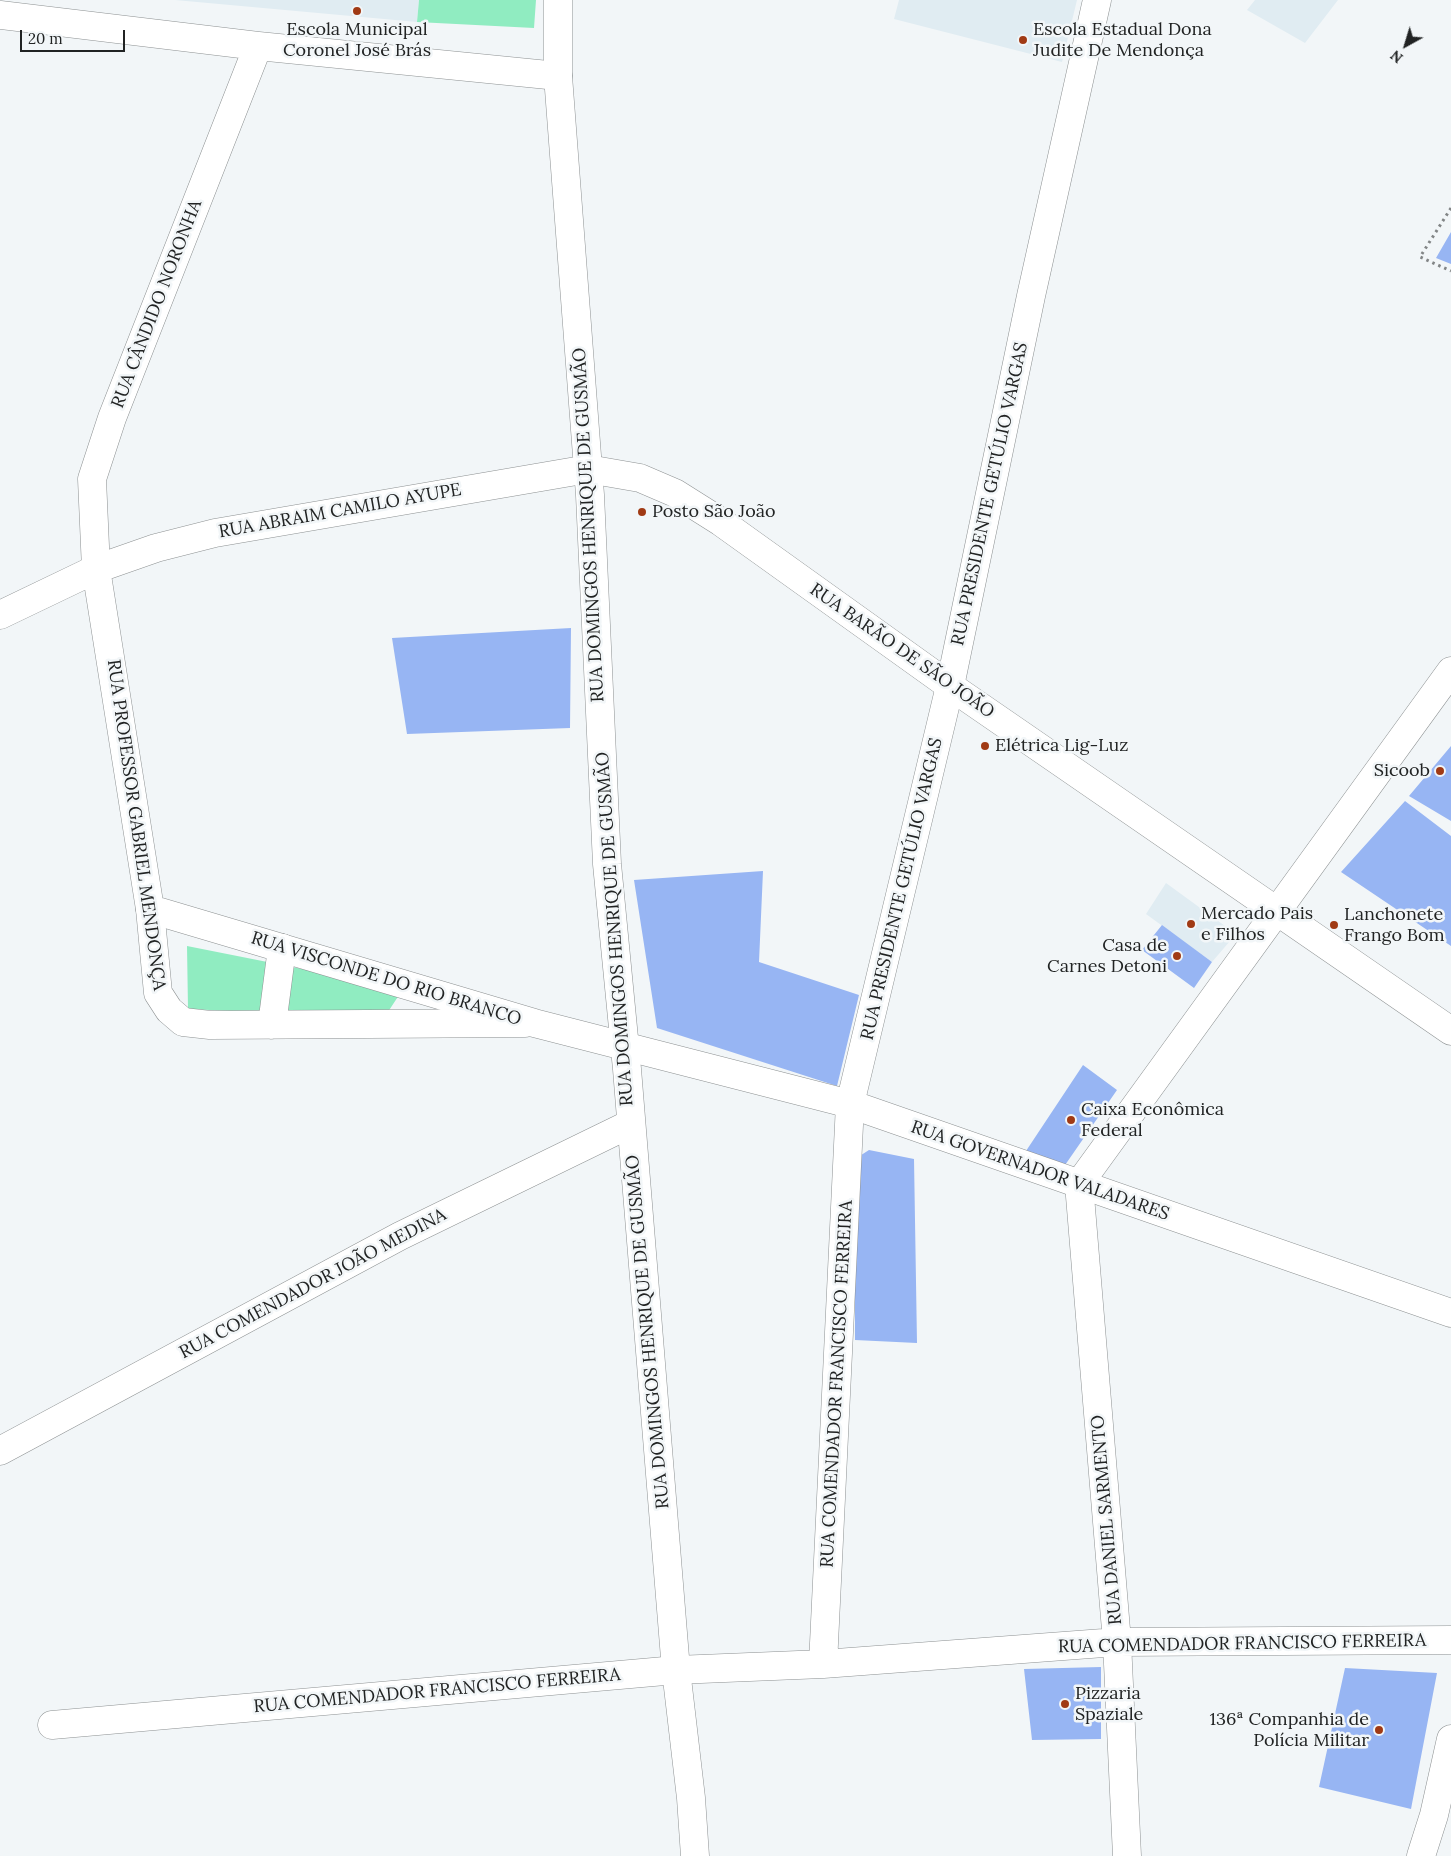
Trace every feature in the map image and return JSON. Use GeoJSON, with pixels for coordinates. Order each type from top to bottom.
{"type":"FeatureCollection","features":[{"type":"Feature","properties":{"kind":"street","name":"RUA DOMINGOS HENRIQUE DE GUSMÃO"},"geometry":{"type":"LineString","coordinates":[[558,0],[558,76],[588,469],[607,864],[676,1670],[691,1798],[694,1856]]}},
{"type":"Feature","properties":{"kind":"street","name":"RUA PRESIDENTE GETÚLIO VARGAS"},"geometry":{"type":"LineString","coordinates":[[850,1104],[950,686],[1031,296],[1097,0]]}},
{"type":"Feature","properties":{"kind":"street"},"geometry":{"type":"LineString","coordinates":[[0,15],[258,46],[558,76]]}},
{"type":"Feature","properties":{"kind":"street","name":"RUA CÂNDIDO NORONHA"},"geometry":{"type":"LineString","coordinates":[[96,569],[92,480],[112,418],[258,46]]}},
{"type":"Feature","properties":{"kind":"street","name":"RUA BARÃO DE SÃO JOÃO"},"geometry":{"type":"LineString","coordinates":[[588,469],[640,478],[674,493],[721,522],[950,686],[1451,1031]]}},
{"type":"Feature","properties":{"kind":"street","name":"RUA ABRAIM CAMILO AYUPE"},"geometry":{"type":"LineString","coordinates":[[0,615],[96,569],[156,548],[215,532],[588,469]]}},
{"type":"Feature","properties":{"kind":"street","name":"RUA PROFESSOR GABRIEL MENDONÇA"},"geometry":{"type":"LineString","coordinates":[[96,569],[150,909],[158,993],[169,1010],[184,1022],[210,1025],[534,1023]]}},
{"type":"Feature","properties":{"kind":"street"},"geometry":{"type":"LineString","coordinates":[[1079,1184],[1451,671]]}},
{"type":"Feature","properties":{"kind":"street","name":"RUA VISCONDE DO RIO BRANCO"},"geometry":{"type":"LineString","coordinates":[[150,909],[534,1023],[623,1045]]}},
{"type":"Feature","properties":{"kind":"street"},"geometry":{"type":"LineString","coordinates":[[272,1025],[282,948]]}},
{"type":"Feature","properties":{"kind":"street","name":"RUA GOVERNADOR VALADARES"},"geometry":{"type":"LineString","coordinates":[[623,1045],[850,1104],[1451,1313]]}},
{"type":"Feature","properties":{"kind":"street","name":"RUA COMENDADOR FRANCISCO FERREIRA"},"geometry":{"type":"LineString","coordinates":[[823,1664],[850,1104]]}},
{"type":"Feature","properties":{"kind":"street","name":"RUA COMENDADOR JOÃO MEDINA"},"geometry":{"type":"LineString","coordinates":[[0,1452],[400,1236],[630,1124]]}},
{"type":"Feature","properties":{"kind":"street","name":"RUA DANIEL SARMENTO"},"geometry":{"type":"LineString","coordinates":[[1079,1184],[1117,1642],[1127,1856]]}},
{"type":"Feature","properties":{"kind":"street","name":"RUA COMENDADOR FRANCISCO FERREIRA"},"geometry":{"type":"LineString","coordinates":[[52,1725],[676,1670],[823,1664],[1117,1642],[1451,1640]]}},
{"type":"Feature","properties":{"kind":"street"},"geometry":{"type":"LineString","coordinates":[[1421,1856],[1434,1815],[1451,1738]]}},
{"type":"Feature","properties":{"kind":"path"},"geometry":{"type":"LineString","coordinates":[[1451,208],[1420,257],[1451,271]]}},
{"type":"Feature","properties":{"kind":"shaded area","name":"Escola Municipal Coronel José Brás"},"geometry":{"type":"Polygon","coordinates":[[[175,0],[419,0],[417,22],[175,0]]]}},
{"type":"Feature","properties":{"kind":"shaded area","name":"Escola Estadual Dona Judite De Mendonça"},"geometry":{"type":"Polygon","coordinates":[[[899,0],[1077,0],[1062,62],[894,19],[899,0]]]}},
{"type":"Feature","properties":{"kind":"shaded area"},"geometry":{"type":"Polygon","coordinates":[[[1255,0],[1338,0],[1305,43],[1247,10],[1255,0]]]}},
{"type":"Feature","properties":{"kind":"shaded area","name":"Mercado Pais e Filhos"},"geometry":{"type":"Polygon","coordinates":[[[1166,883],[1236,934],[1212,962],[1146,914],[1166,883]]]}},
{"type":"Feature","properties":{"kind":"green space"},"geometry":{"type":"Polygon","coordinates":[[[419,0],[536,0],[534,28],[417,22],[419,0]]]}},
{"type":"Feature","properties":{"kind":"green space"},"geometry":{"type":"Polygon","coordinates":[[[187,946],[403,989],[384,1018],[188,1009],[187,946]]]}},
{"type":"Feature","properties":{"kind":"building"},"geometry":{"type":"Polygon","coordinates":[[[1451,232],[1451,264],[1436,258],[1451,232]]]}},
{"type":"Feature","properties":{"kind":"building"},"geometry":{"type":"Polygon","coordinates":[[[571,628],[570,728],[407,734],[392,638],[571,628]]]}},
{"type":"Feature","properties":{"kind":"building","name":"Sicoob"},"geometry":{"type":"Polygon","coordinates":[[[1451,746],[1451,821],[1409,796],[1451,746]]]}},
{"type":"Feature","properties":{"kind":"building"},"geometry":{"type":"Polygon","coordinates":[[[1405,801],[1451,836],[1451,946],[1341,872],[1405,801]]]}},
{"type":"Feature","properties":{"kind":"building"},"geometry":{"type":"Polygon","coordinates":[[[763,871],[759,962],[859,995],[837,1086],[657,1028],[634,880],[763,871]]]}},
{"type":"Feature","properties":{"kind":"building","name":"Casa de Carnes Detoni"},"geometry":{"type":"Polygon","coordinates":[[[1162,925],[1212,962],[1194,988],[1142,950],[1162,925]]]}},
{"type":"Feature","properties":{"kind":"building","name":"Caixa Econômica Federal"},"geometry":{"type":"Polygon","coordinates":[[[1083,1065],[1117,1090],[1063,1168],[1026,1151],[1083,1065]]]}},
{"type":"Feature","properties":{"kind":"building"},"geometry":{"type":"Polygon","coordinates":[[[869,1150],[914,1159],[917,1343],[855,1340],[855,1159],[869,1150]]]}},
{"type":"Feature","properties":{"kind":"building","name":"Pizzaria Spaziale"},"geometry":{"type":"Polygon","coordinates":[[[1101,1667],[1101,1739],[1032,1740],[1024,1669],[1101,1667]]]}},
{"type":"Feature","properties":{"kind":"building","name":"136ª Companhia de Polícia Militar"},"geometry":{"type":"Polygon","coordinates":[[[1345,1668],[1437,1673],[1411,1809],[1319,1787],[1345,1668]]]}},
{"type":"Feature","properties":{"kind":"place","name":"Escola Municipal Coronel José Brás"},"geometry":{"type":"Point","coordinates":[357,11]}},
{"type":"Feature","properties":{"kind":"place","name":"Escola Estadual Dona Judite De Mendonça"},"geometry":{"type":"Point","coordinates":[1023,40]}},
{"type":"Feature","properties":{"kind":"place","name":"Posto São João"},"geometry":{"type":"Point","coordinates":[642,512]}},
{"type":"Feature","properties":{"kind":"place","name":"Elétrica Lig-Luz"},"geometry":{"type":"Point","coordinates":[985,746]}},
{"type":"Feature","properties":{"kind":"place","name":"Sicoob"},"geometry":{"type":"Point","coordinates":[1440,771]}},
{"type":"Feature","properties":{"kind":"place","name":"Mercado Pais e Filhos"},"geometry":{"type":"Point","coordinates":[1191,924]}},
{"type":"Feature","properties":{"kind":"place","name":"Lanchonete Frango Bom"},"geometry":{"type":"Point","coordinates":[1334,925]}},
{"type":"Feature","properties":{"kind":"place","name":"Casa de Carnes Detoni"},"geometry":{"type":"Point","coordinates":[1177,956]}},
{"type":"Feature","properties":{"kind":"place","name":"Caixa Econômica Federal"},"geometry":{"type":"Point","coordinates":[1071,1120]}},
{"type":"Feature","properties":{"kind":"place","name":"Pizzaria Spaziale"},"geometry":{"type":"Point","coordinates":[1065,1704]}},
{"type":"Feature","properties":{"kind":"place","name":"136ª Companhia de Polícia Militar"},"geometry":{"type":"Point","coordinates":[1379,1730]}}]}
